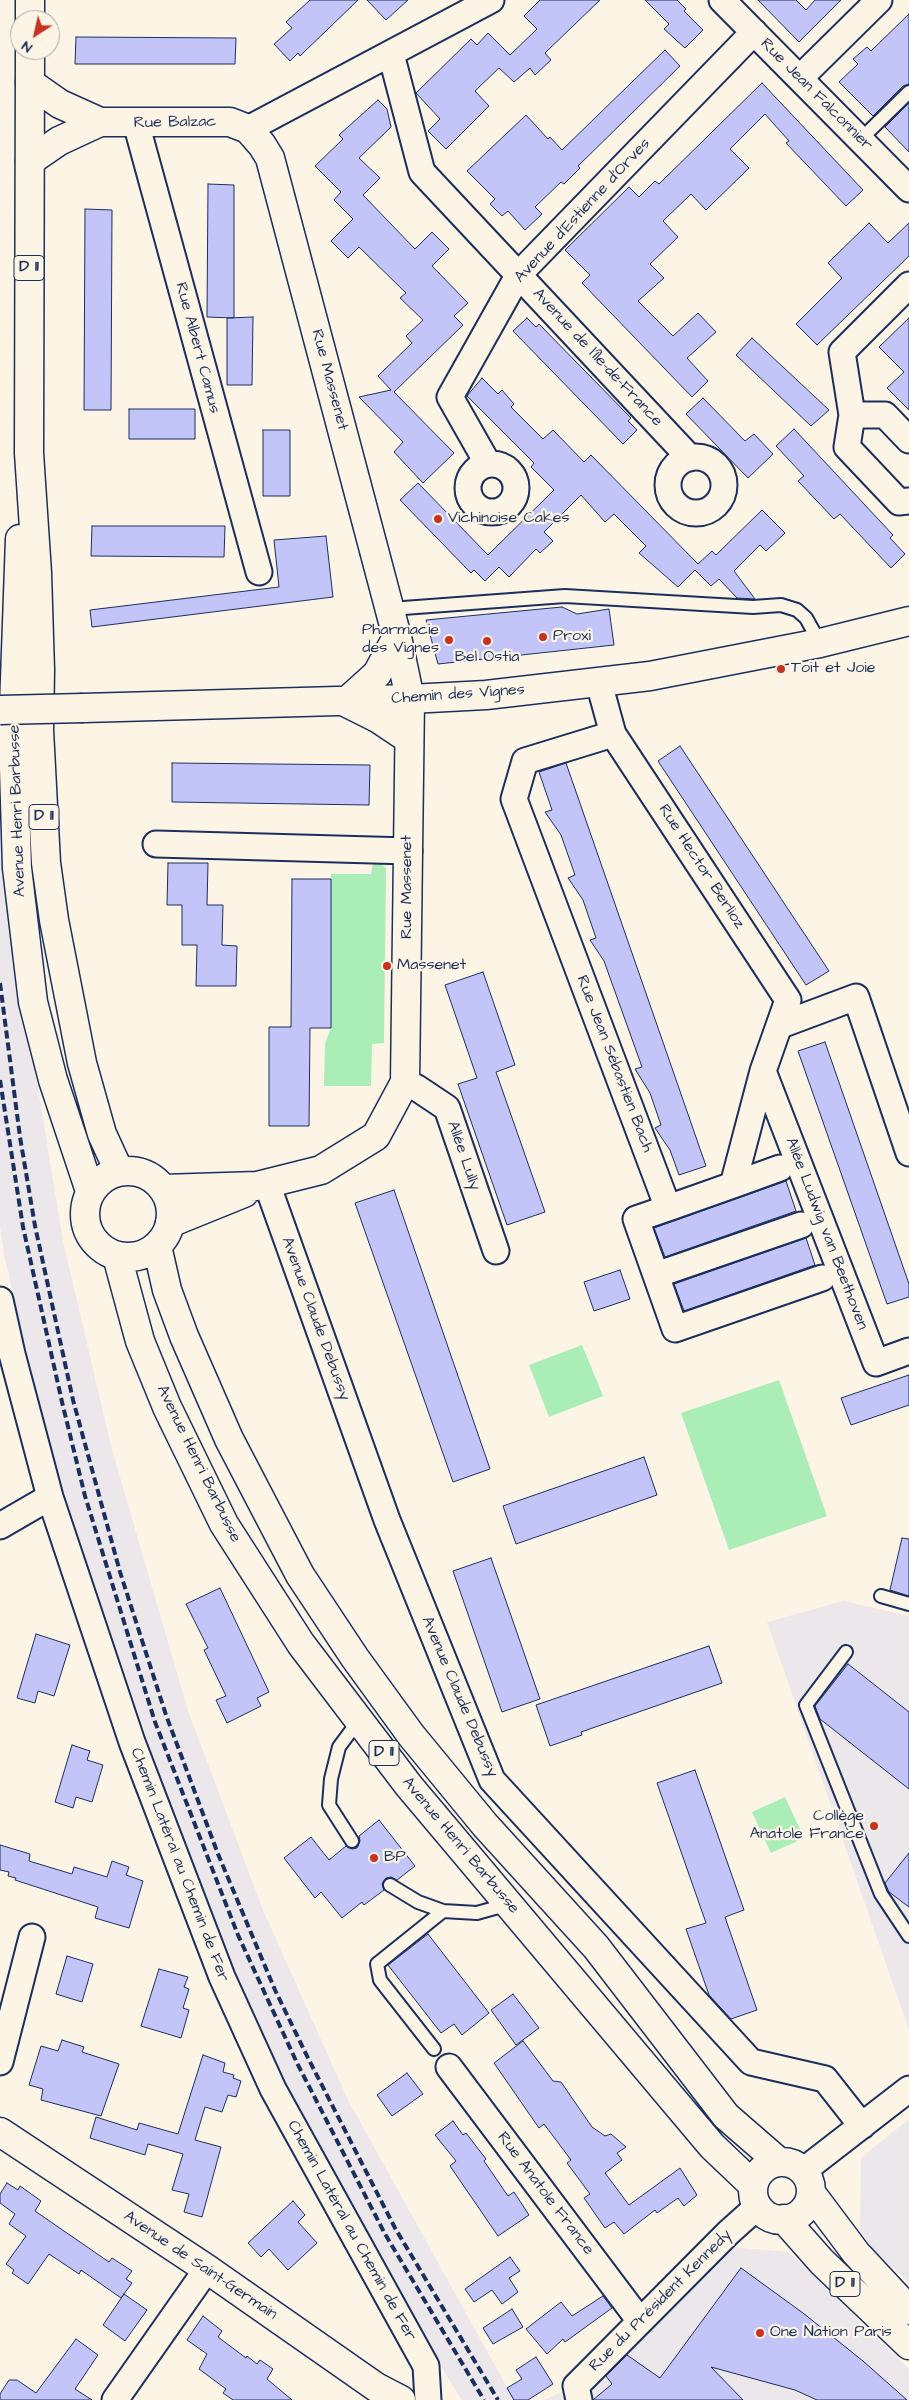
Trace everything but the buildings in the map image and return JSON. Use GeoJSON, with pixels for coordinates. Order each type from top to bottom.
{"type":"FeatureCollection","features":[{"type":"Feature","properties":{"kind":"main road","name":"Avenue Henri Barbusse"},"geometry":{"type":"LineString","coordinates":[[30,60],[29,453],[37,583],[40,670],[39,730],[46,863],[60,957],[82,1063],[102,1134],[119,1171]]}},
{"type":"Feature","properties":{"kind":"main road","name":"Rue Balzac"},"geometry":{"type":"LineString","coordinates":[[30,83],[60,104],[100,122],[230,122],[248,129]]}},
{"type":"Feature","properties":{"kind":"main road","name":"Rue Balzac"},"geometry":{"type":"LineString","coordinates":[[30,161],[59,141],[100,122]]}},
{"type":"Feature","properties":{"kind":"main road","name":"Rue Massenet"},"geometry":{"type":"LineString","coordinates":[[170,1223],[231,1200],[262,1185],[321,1170],[376,1136],[405,1082],[410,699],[390,609],[270,158],[248,129]]}},
{"type":"Feature","properties":{"kind":"main road","name":"Avenue Henri Barbusse"},"geometry":{"type":"LineString","coordinates":[[29,453],[18,560],[13,735],[17,868],[33,1002],[53,1080],[90,1191]]}},
{"type":"Feature","properties":{"kind":"main road","name":"Chemin des Vignes"},"geometry":{"type":"LineString","coordinates":[[0,710],[450,698],[650,676],[820,643],[909,621]]}},
{"type":"Feature","properties":{"kind":"main road"},"geometry":{"type":"LineString","coordinates":[[397,637],[376,674],[346,702],[379,719],[409,739]]}},
{"type":"Feature","properties":{"kind":"main road"},"geometry":{"type":"LineString","coordinates":[[131,1170],[155,1180],[163,1189],[169,1200],[170,1223],[165,1235],[157,1246],[145,1254],[132,1257],[118,1256],[105,1251],[94,1242],[87,1230],[84,1217],[85,1204],[90,1191],[98,1182],[119,1171],[131,1170]]}},
{"type":"Feature","properties":{"kind":"main road","name":"Rue Massenet"},"geometry":{"type":"LineString","coordinates":[[163,1189],[262,1185]]}},
{"type":"Feature","properties":{"kind":"main road","name":"Avenue Henri Barbusse"},"geometry":{"type":"LineString","coordinates":[[157,1246],[167,1290],[184,1336],[229,1439],[300,1575],[355,1658],[411,1735],[485,1825],[596,1947],[726,2116],[798,2175],[856,2253],[909,2310]]}},
{"type":"Feature","properties":{"kind":"main road","name":"Avenue Henri Barbusse"},"geometry":{"type":"LineString","coordinates":[[118,1256],[140,1341],[167,1407],[224,1524],[301,1644],[409,1786],[712,2146],[756,2195],[769,2216],[784,2220],[822,2262],[909,2345]]}},
{"type":"Feature","properties":{"kind":"main road","name":"Avenue de Saint-Germain"},"geometry":{"type":"LineString","coordinates":[[0,2132],[208,2269],[376,2387],[400,2400]]}},
{"type":"Feature","properties":{"kind":"main road"},"geometry":{"type":"LineString","coordinates":[[756,2195],[762,2169],[798,2175],[809,2201],[800,2214],[784,2220]]}},
{"type":"Feature","properties":{"kind":"street"},"geometry":{"type":"LineString","coordinates":[[248,129],[491,0]]}},
{"type":"Feature","properties":{"kind":"street","name":"Rue Jean Falconnier"},"geometry":{"type":"LineString","coordinates":[[722,0],[860,140],[905,178]]}},
{"type":"Feature","properties":{"kind":"street"},"geometry":{"type":"LineString","coordinates":[[800,78],[879,0]]}},
{"type":"Feature","properties":{"kind":"street","name":"Avenue d'Estienne d'Orves"},"geometry":{"type":"LineString","coordinates":[[488,464],[450,397],[520,274],[754,32]]}},
{"type":"Feature","properties":{"kind":"street","name":"Avenue de l'Île-de-France"},"geometry":{"type":"LineString","coordinates":[[391,54],[422,172],[520,274],[690,458]]}},
{"type":"Feature","properties":{"kind":"street","name":"Rue Albert Camus"},"geometry":{"type":"LineString","coordinates":[[136,123],[259,572]]}},
{"type":"Feature","properties":{"kind":"street"},"geometry":{"type":"LineString","coordinates":[[909,285],[842,352],[852,416],[847,447],[899,502],[909,501]]}},
{"type":"Feature","properties":{"kind":"street"},"geometry":{"type":"LineString","coordinates":[[852,416],[886,415],[909,440]]}},
{"type":"Feature","properties":{"kind":"street","name":"Rue Hector Berlioz"},"geometry":{"type":"LineString","coordinates":[[599,683],[612,734],[788,1000],[781,1025]]}},
{"type":"Feature","properties":{"kind":"street","name":"Rue Jean Sébastien Bach"},"geometry":{"type":"LineString","coordinates":[[612,734],[524,761],[514,799],[668,1208]]}},
{"type":"Feature","properties":{"kind":"street"},"geometry":{"type":"LineString","coordinates":[[156,844],[409,851]]}},
{"type":"Feature","properties":{"kind":"street"},"geometry":{"type":"LineString","coordinates":[[733,1185],[764,1071],[781,1025],[856,997],[909,1153]]}},
{"type":"Feature","properties":{"kind":"street","name":"Allée Ludwig van Beethoven"},"geometry":{"type":"LineString","coordinates":[[764,1071],[876,1363],[909,1351]]}},
{"type":"Feature","properties":{"kind":"street","name":"Allée Lully"},"geometry":{"type":"LineString","coordinates":[[405,1082],[418,1088],[447,1108],[496,1251]]}},
{"type":"Feature","properties":{"kind":"street"},"geometry":{"type":"LineString","coordinates":[[780,1168],[636,1219],[676,1329],[822,1278]]}},
{"type":"Feature","properties":{"kind":"street","name":"Avenue Claude Debussy"},"geometry":{"type":"LineString","coordinates":[[262,1185],[387,1520],[492,1780],[751,2062],[825,2079],[862,2126]]}},
{"type":"Feature","properties":{"kind":"street"},"geometry":{"type":"LineString","coordinates":[[656,1276],[801,1225]]}},
{"type":"Feature","properties":{"kind":"street","name":"Chemin Latéral au Chemin de Fer"},"geometry":{"type":"LineString","coordinates":[[0,1300],[12,1354],[50,1497],[132,1742],[222,1977],[273,2090],[426,2366],[428,2400]]}},
{"type":"Feature","properties":{"kind":"street"},"geometry":{"type":"LineString","coordinates":[[0,1526],[50,1497]]}},
{"type":"Feature","properties":{"kind":"street"},"geometry":{"type":"LineString","coordinates":[[0,2062],[32,1937]]}},
{"type":"Feature","properties":{"kind":"street","name":"Rue Anatole France"},"geometry":{"type":"LineString","coordinates":[[442,2058],[640,2321]]}},
{"type":"Feature","properties":{"kind":"street"},"geometry":{"type":"LineString","coordinates":[[798,2175],[909,2089]]}},
{"type":"Feature","properties":{"kind":"street","name":"Rue du Président Kennedy"},"geometry":{"type":"LineString","coordinates":[[580,2400],[576,2386],[640,2321],[756,2195]]}},
{"type":"Feature","properties":{"kind":"street"},"geometry":{"type":"LineString","coordinates":[[116,2400],[208,2269]]}},
{"type":"Feature","properties":{"kind":"lane"},"geometry":{"type":"LineString","coordinates":[[860,140],[909,92]]}},
{"type":"Feature","properties":{"kind":"lane"},"geometry":{"type":"LineString","coordinates":[[390,609],[565,596],[753,607],[781,605],[797,610],[806,618],[820,643]]}},
{"type":"Feature","properties":{"kind":"lane"},"geometry":{"type":"LineString","coordinates":[[881,1596],[909,1604]]}},
{"type":"Feature","properties":{"kind":"lane"},"geometry":{"type":"LineString","coordinates":[[846,1652],[806,1705],[881,1894],[909,1936]]}},
{"type":"Feature","properties":{"kind":"lane"},"geometry":{"type":"LineString","coordinates":[[352,1842],[329,1805],[331,1780],[340,1747],[359,1720]]}},
{"type":"Feature","properties":{"kind":"lane"},"geometry":{"type":"LineString","coordinates":[[390,1885],[418,1902],[443,1911],[477,1913],[509,1904]]}},
{"type":"Feature","properties":{"kind":"lane"},"geometry":{"type":"LineString","coordinates":[[442,2058],[380,1980],[377,1964],[443,1911]]}},
{"type":"Feature","properties":{"kind":"shaded area"},"geometry":{"type":"Polygon","coordinates":[[[0,642],[1,712],[23,996],[63,1241],[111,1446],[188,1711],[263,1910],[348,2100],[514,2400],[462,2400],[391,2287],[305,2130],[211,1925],[53,1465],[4,1254],[0,1225],[0,642]]]}},
{"type":"Feature","properties":{"kind":"shaded area","name":"Collège Anatole France"},"geometry":{"type":"Polygon","coordinates":[[[844,1601],[909,1616],[909,2030],[767,1622],[844,1601]]]}},
{"type":"Feature","properties":{"kind":"shaded area"},"geometry":{"type":"Polygon","coordinates":[[[909,2119],[909,2283],[873,2249],[860,2230],[861,2158],[909,2119]]]}},
{"type":"Feature","properties":{"kind":"shaded area"},"geometry":{"type":"Polygon","coordinates":[[[732,2247],[789,2252],[909,2369],[909,2400],[544,2400],[576,2386],[732,2247]]]}},
{"type":"Feature","properties":{"kind":"green space"},"geometry":{"type":"Polygon","coordinates":[[[373,863],[379,863],[386,868],[384,1043],[372,1044],[371,1086],[324,1086],[325,1043],[331,1028],[331,874],[371,874],[373,863]]]}},
{"type":"Feature","properties":{"kind":"green space"},"geometry":{"type":"Polygon","coordinates":[[[582,1345],[603,1396],[549,1417],[529,1365],[582,1345]]]}},
{"type":"Feature","properties":{"kind":"green space"},"geometry":{"type":"Polygon","coordinates":[[[779,1380],[827,1516],[729,1550],[681,1413],[779,1380]]]}},
{"type":"Feature","properties":{"kind":"green space"},"geometry":{"type":"Polygon","coordinates":[[[785,1797],[804,1838],[771,1853],[752,1812],[785,1797]]]}},
{"type":"Feature","properties":{"kind":"railway"},"geometry":{"type":"LineString","coordinates":[[0,983],[20,1137],[35,1226],[73,1400],[120,1572],[166,1715],[218,1854],[275,1990],[395,2228],[498,2400]]}},
{"type":"Feature","properties":{"kind":"railway"},"geometry":{"type":"LineString","coordinates":[[0,1080],[23,1227],[62,1402],[85,1496],[155,1722],[238,1935],[297,2063],[385,2234],[484,2400]]}},
{"type":"Feature","properties":{"kind":"place","name":"Vichinoise Cakes"},"geometry":{"type":"Point","coordinates":[438,519]}},
{"type":"Feature","properties":{"kind":"place","name":"Proxi"},"geometry":{"type":"Point","coordinates":[543,637]}},
{"type":"Feature","properties":{"kind":"place","name":"Pharmacie des Vignes"},"geometry":{"type":"Point","coordinates":[449,640]}},
{"type":"Feature","properties":{"kind":"place","name":"Bel Ostia"},"geometry":{"type":"Point","coordinates":[487,641]}},
{"type":"Feature","properties":{"kind":"place","name":"Toit et Joie"},"geometry":{"type":"Point","coordinates":[781,669]}},
{"type":"Feature","properties":{"kind":"place","name":"Massenet"},"geometry":{"type":"Point","coordinates":[387,966]}},
{"type":"Feature","properties":{"kind":"place","name":"Collège Anatole France"},"geometry":{"type":"Point","coordinates":[874,1826]}},
{"type":"Feature","properties":{"kind":"place","name":"BP"},"geometry":{"type":"Point","coordinates":[374,1858]}},
{"type":"Feature","properties":{"kind":"place","name":"One Nation Paris"},"geometry":{"type":"Point","coordinates":[760,2333]}}]}
